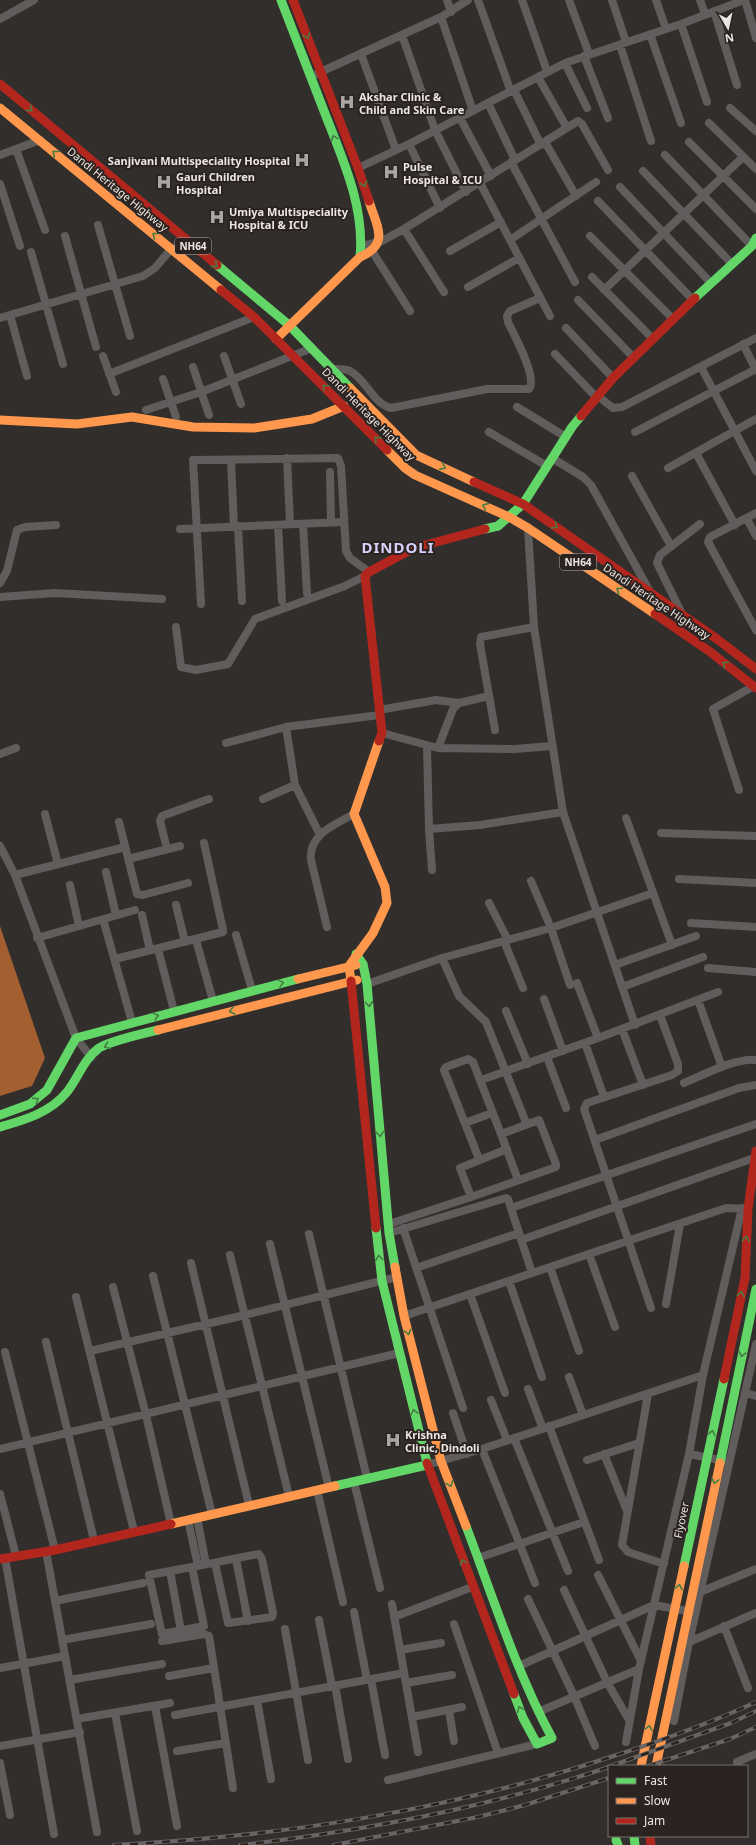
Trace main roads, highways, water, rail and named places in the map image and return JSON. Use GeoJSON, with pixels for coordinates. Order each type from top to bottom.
{"type":"FeatureCollection","features":[{"type":"Feature","properties":{"kind":"railway"},"geometry":{"type":"LineString","coordinates":[[114,1845],[180,1841],[308,1827],[372,1817],[498,1790],[560,1773],[657,1742],[756,1702]]}},
{"type":"Feature","properties":{"kind":"railway"},"geometry":{"type":"LineString","coordinates":[[614,1765],[731,1723],[756,1711]]}},
{"type":"Feature","properties":{"kind":"railway"},"geometry":{"type":"LineString","coordinates":[[651,1765],[730,1739],[756,1727]]}},
{"type":"Feature","properties":{"kind":"railway"},"geometry":{"type":"LineString","coordinates":[[240,1845],[334,1833],[427,1816],[519,1794],[608,1767]]}},
{"type":"Feature","properties":{"kind":"railway"},"geometry":{"type":"LineString","coordinates":[[334,1845],[478,1817],[525,1805],[608,1778]]}},
{"type":"Feature","properties":{"kind":"place","name":"Akshar Clinic & Child and Skin Care"},"geometry":{"type":"Point","coordinates":[347,102]}},
{"type":"Feature","properties":{"kind":"place","name":"Sanjivani Multispeciality Hospital"},"geometry":{"type":"Point","coordinates":[302,160]}},
{"type":"Feature","properties":{"kind":"place","name":"Pulse Hospital & ICU"},"geometry":{"type":"Point","coordinates":[391,172]}},
{"type":"Feature","properties":{"kind":"place","name":"Gauri Children Hospital"},"geometry":{"type":"Point","coordinates":[164,182]}},
{"type":"Feature","properties":{"kind":"place","name":"Umiya Multispeciality Hospital & ICU"},"geometry":{"type":"Point","coordinates":[217,217]}},
{"type":"Feature","properties":{"kind":"place","name":"Krishna Clinic, Dindoli"},"geometry":{"type":"Point","coordinates":[393,1440]}},
{"type":"Feature","properties":{"kind":"district","name":"DINDOLI"},"geometry":{"type":"Point","coordinates":[398,547]}}]}
